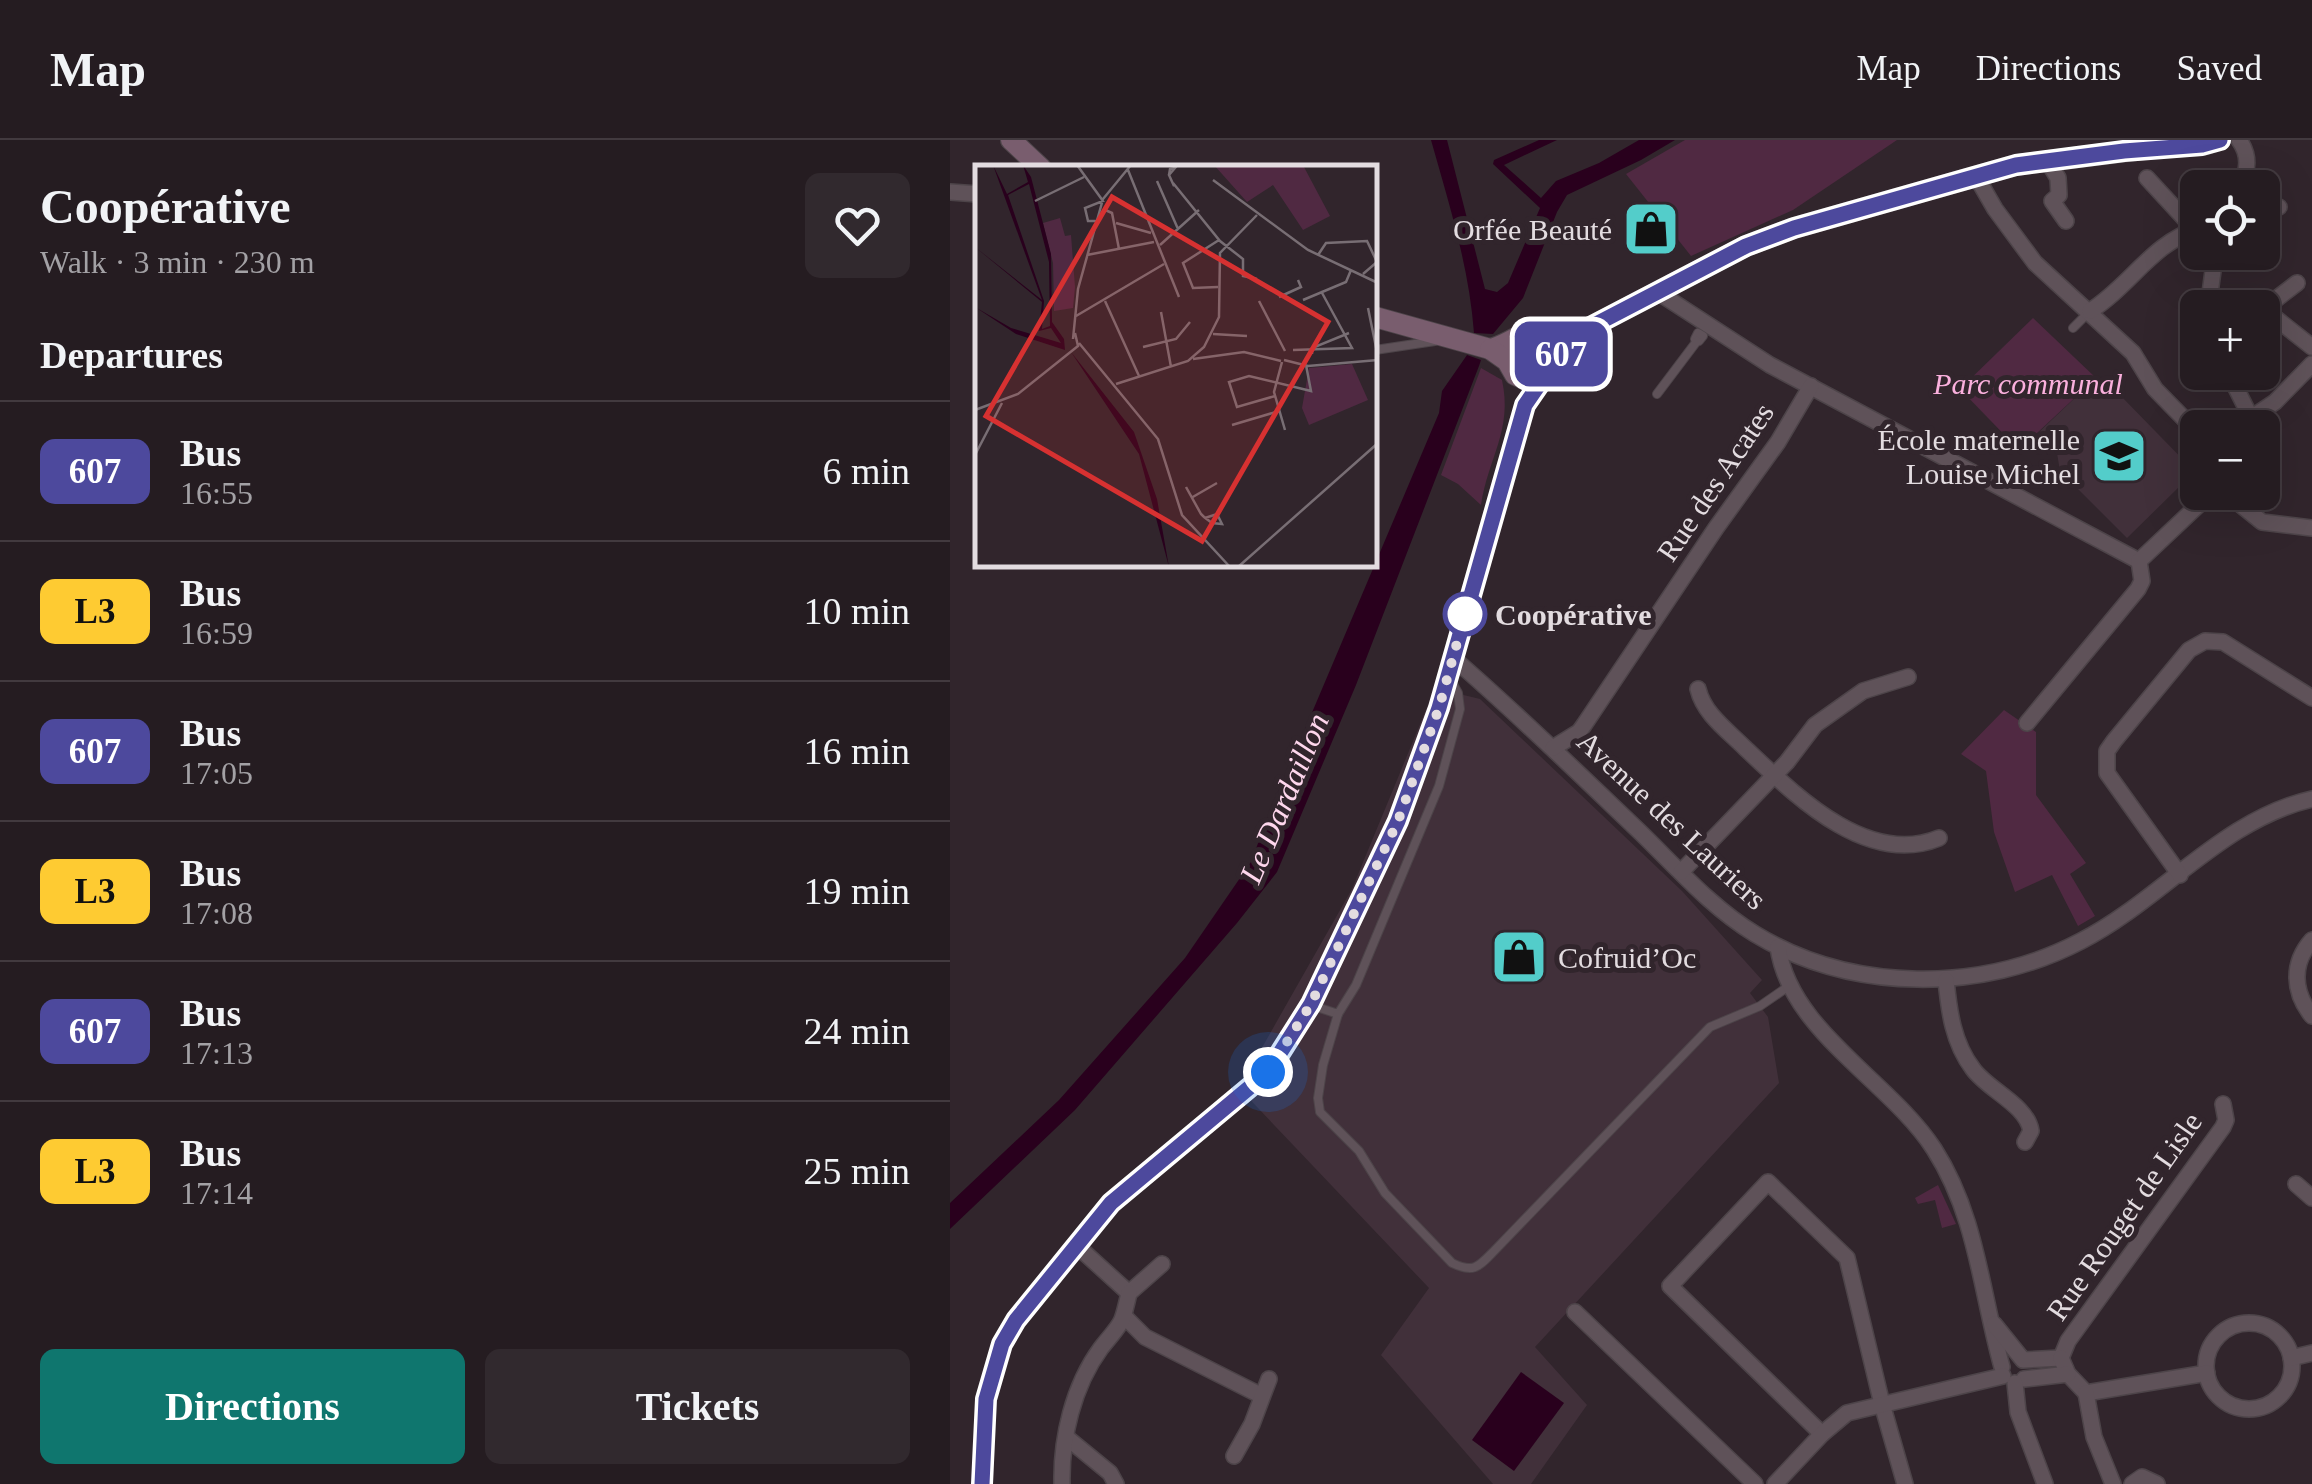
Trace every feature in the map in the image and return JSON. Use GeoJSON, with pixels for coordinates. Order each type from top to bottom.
{"type":"FeatureCollection","features":[{"type":"Feature","properties":{"kind":"main road"},"geometry":{"type":"LineString","coordinates":[[1011,140],[1038,165]]}},
{"type":"Feature","properties":{"kind":"main road"},"geometry":{"type":"LineString","coordinates":[[1502,351],[1514,375],[1521,379],[1543,378],[1552,350],[1579,333],[1746,246],[1794,228],[2047,160],[2220,140]]}},
{"type":"Feature","properties":{"kind":"main road"},"geometry":{"type":"LineString","coordinates":[[1378,318],[1502,351]]}},
{"type":"Feature","properties":{"kind":"main road"},"geometry":{"type":"LineString","coordinates":[[1502,351],[1530,332],[1552,350]]}},
{"type":"Feature","properties":{"kind":"street"},"geometry":{"type":"LineString","coordinates":[[2239,140],[2247,157],[2244,170]]}},
{"type":"Feature","properties":{"kind":"street"},"geometry":{"type":"LineString","coordinates":[[2047,160],[2058,178],[2059,195],[2052,201],[2066,221]]}},
{"type":"Feature","properties":{"kind":"street"},"geometry":{"type":"LineString","coordinates":[[1976,176],[2035,263],[2133,352],[2155,389],[2180,415]]}},
{"type":"Feature","properties":{"kind":"street"},"geometry":{"type":"LineString","coordinates":[[2148,178],[2180,212]]}},
{"type":"Feature","properties":{"kind":"street"},"geometry":{"type":"LineString","coordinates":[[950,192],[975,194]]}},
{"type":"Feature","properties":{"kind":"street"},"geometry":{"type":"LineString","coordinates":[[2090,311],[2180,235]]}},
{"type":"Feature","properties":{"kind":"street"},"geometry":{"type":"LineString","coordinates":[[1683,280],[1685,307]]}},
{"type":"Feature","properties":{"kind":"street"},"geometry":{"type":"LineString","coordinates":[[2280,296],[2297,283]]}},
{"type":"Feature","properties":{"kind":"street"},"geometry":{"type":"LineString","coordinates":[[1660,292],[1685,307],[1702,333],[1811,386],[2139,561]]}},
{"type":"Feature","properties":{"kind":"street"},"geometry":{"type":"LineString","coordinates":[[2280,323],[2312,348]]}},
{"type":"Feature","properties":{"kind":"street"},"geometry":{"type":"LineString","coordinates":[[2265,410],[2312,364]]}},
{"type":"Feature","properties":{"kind":"street"},"geometry":{"type":"LineString","coordinates":[[982,1484],[986,1399],[1002,1344],[1016,1320],[1111,1203],[1268,1072],[1311,1004],[1398,821],[1439,708],[1525,405],[1543,378]]}},
{"type":"Feature","properties":{"kind":"street"},"geometry":{"type":"LineString","coordinates":[[1521,379],[1525,405]]}},
{"type":"Feature","properties":{"kind":"street","name":"Rue des Acates"},"geometry":{"type":"LineString","coordinates":[[1553,748],[1584,726],[1705,543],[1778,442],[1811,386]]}},
{"type":"Feature","properties":{"kind":"street"},"geometry":{"type":"LineString","coordinates":[[2139,561],[2193,510]]}},
{"type":"Feature","properties":{"kind":"street"},"geometry":{"type":"LineString","coordinates":[[2248,510],[2262,522],[2312,528]]}},
{"type":"Feature","properties":{"kind":"street"},"geometry":{"type":"LineString","coordinates":[[2026,724],[2138,589],[2142,582],[2139,561]]}},
{"type":"Feature","properties":{"kind":"street"},"geometry":{"type":"LineString","coordinates":[[2180,875],[2107,774],[2108,751],[2114,742],[2190,650],[2204,641],[2230,645],[2312,698]]}},
{"type":"Feature","properties":{"kind":"street","name":"Avenue des Lauriers"},"geometry":{"type":"LineString","coordinates":[[1450,666],[1553,748],[1681,872],[1752,932],[1803,956],[1880,976],[1946,980],[2039,961],[2118,919],[2262,816],[2312,798]]}},
{"type":"Feature","properties":{"kind":"street"},"geometry":{"type":"LineString","coordinates":[[1681,872],[1774,776],[1826,715],[1863,691],[1908,677]]}},
{"type":"Feature","properties":{"kind":"street"},"geometry":{"type":"LineString","coordinates":[[1698,688],[1708,712],[1804,803],[1846,829],[1870,838],[1912,845],[1938,838]]}},
{"type":"Feature","properties":{"kind":"street"},"geometry":{"type":"LineString","coordinates":[[2312,940],[2302,954],[2296,974],[2300,997],[2312,1016]]}},
{"type":"Feature","properties":{"kind":"street"},"geometry":{"type":"LineString","coordinates":[[1778,946],[1781,967],[1790,986],[1817,1024],[1908,1116],[1935,1151],[1965,1208],[2018,1412],[2044,1484]]}},
{"type":"Feature","properties":{"kind":"street"},"geometry":{"type":"LineString","coordinates":[[1790,986],[1803,956]]}},
{"type":"Feature","properties":{"kind":"street"},"geometry":{"type":"LineString","coordinates":[[1946,980],[1952,1026],[1964,1055],[1982,1080],[2026,1117],[2031,1131],[2026,1142]]}},
{"type":"Feature","properties":{"kind":"street","name":"Rue Rouget de Lisle"},"geometry":{"type":"LineString","coordinates":[[2061,1358],[2068,1342],[2223,1127],[2223,1104]]}},
{"type":"Feature","properties":{"kind":"street"},"geometry":{"type":"LineString","coordinates":[[1822,1434],[1670,1286],[1768,1182],[1847,1258],[1905,1484]]}},
{"type":"Feature","properties":{"kind":"street"},"geometry":{"type":"LineString","coordinates":[[2296,1184],[2312,1198]]}},
{"type":"Feature","properties":{"kind":"street"},"geometry":{"type":"LineString","coordinates":[[1076,1245],[1129,1294]]}},
{"type":"Feature","properties":{"kind":"street"},"geometry":{"type":"LineString","coordinates":[[1062,1484],[1072,1408],[1086,1374],[1125,1318],[1129,1294],[1162,1264]]}},
{"type":"Feature","properties":{"kind":"street"},"geometry":{"type":"LineString","coordinates":[[1575,1312],[1755,1484]]}},
{"type":"Feature","properties":{"kind":"street"},"geometry":{"type":"LineString","coordinates":[[1125,1318],[1145,1337],[1262,1396]]}},
{"type":"Feature","properties":{"kind":"street"},"geometry":{"type":"LineString","coordinates":[[2246,1323],[2275,1332],[2292,1358],[2291,1376],[2284,1392],[2271,1403],[2256,1408],[2238,1407],[2222,1398],[2207,1373],[2208,1353],[2218,1336],[2246,1323]]}},
{"type":"Feature","properties":{"kind":"street"},"geometry":{"type":"LineString","coordinates":[[1779,1483],[1822,1434],[1847,1413],[2027,1370],[1994,1324]]}},
{"type":"Feature","properties":{"kind":"street"},"geometry":{"type":"LineString","coordinates":[[2292,1358],[2312,1352]]}},
{"type":"Feature","properties":{"kind":"street"},"geometry":{"type":"LineString","coordinates":[[2023,1360],[2061,1358],[2068,1374],[2086,1393],[2094,1436],[2113,1484]]}},
{"type":"Feature","properties":{"kind":"street"},"geometry":{"type":"LineString","coordinates":[[2086,1393],[2207,1373]]}},
{"type":"Feature","properties":{"kind":"street"},"geometry":{"type":"LineString","coordinates":[[2011,1376],[2068,1374]]}},
{"type":"Feature","properties":{"kind":"street"},"geometry":{"type":"LineString","coordinates":[[1234,1456],[1270,1379]]}},
{"type":"Feature","properties":{"kind":"street"},"geometry":{"type":"LineString","coordinates":[[1066,1437],[1110,1473],[1116,1484]]}},
{"type":"Feature","properties":{"kind":"street"},"geometry":{"type":"LineString","coordinates":[[2132,1484],[2142,1477],[2157,1484]]}},
{"type":"Feature","properties":{"kind":"lane"},"geometry":{"type":"LineString","coordinates":[[2073,328],[2090,311]]}},
{"type":"Feature","properties":{"kind":"lane"},"geometry":{"type":"LineString","coordinates":[[1657,394],[1702,333]]}},
{"type":"Feature","properties":{"kind":"lane"},"geometry":{"type":"LineString","coordinates":[[1378,350],[1451,340]]}},
{"type":"Feature","properties":{"kind":"lane"},"geometry":{"type":"LineString","coordinates":[[1450,666],[1460,709],[1439,786],[1356,985],[1338,1014],[1318,1098],[1320,1112],[1359,1151],[1385,1193],[1452,1263],[1465,1270],[1477,1267],[1710,1028],[1760,1006],[1790,986]]}},
{"type":"Feature","properties":{"kind":"lane"},"geometry":{"type":"LineString","coordinates":[[1311,1004],[1338,1014]]}},
{"type":"Feature","properties":{"kind":"shaded area","name":"École maternelle Louise Michel"},"geometry":{"type":"Polygon","coordinates":[[[2096,378],[2112,395],[2117,392],[2180,457],[2180,486],[2127,538],[2060,471],[2057,453],[2038,433],[2096,378]]]}},
{"type":"Feature","properties":{"kind":"shaded area"},"geometry":{"type":"Polygon","coordinates":[[[1435,688],[1480,699],[1682,891],[1762,980],[1750,993],[1768,1017],[1779,1083],[1535,1347],[1587,1405],[1531,1484],[1493,1484],[1381,1355],[1429,1288],[1239,1088],[1352,889],[1435,688]]]}},
{"type":"Feature","properties":{"kind":"green space"},"geometry":{"type":"Polygon","coordinates":[[[1685,140],[1897,140],[1793,210],[1691,256],[1626,174],[1685,140]]]}},
{"type":"Feature","properties":{"kind":"green space","name":"Parc communal"},"geometry":{"type":"Polygon","coordinates":[[[2033,318],[2096,378],[2019,450],[1960,389],[2033,318]]]}},
{"type":"Feature","properties":{"kind":"green space"},"geometry":{"type":"Polygon","coordinates":[[[1532,343],[1542,347],[1546,357],[1542,367],[1532,371],[1522,367],[1518,357],[1522,347],[1532,343]]]}},
{"type":"Feature","properties":{"kind":"green space"},"geometry":{"type":"Polygon","coordinates":[[[1481,368],[1502,380],[1505,398],[1502,429],[1481,505],[1441,475],[1481,368]]]}},
{"type":"Feature","properties":{"kind":"green space"},"geometry":{"type":"Polygon","coordinates":[[[2004,710],[2036,732],[2036,795],[2086,863],[2070,874],[2095,916],[2078,926],[2052,875],[2015,892],[1994,832],[1986,771],[1961,754],[2004,710]]]}},
{"type":"Feature","properties":{"kind":"green space"},"geometry":{"type":"Polygon","coordinates":[[[1938,1185],[1956,1224],[1942,1228],[1935,1200],[1918,1204],[1915,1198],[1938,1185]]]}},
{"type":"Feature","properties":{"kind":"water"},"geometry":{"type":"Polygon","coordinates":[[[1431,140],[1447,140],[1485,289],[1497,292],[1508,283],[1540,208],[1493,164],[1494,160],[1539,140],[1557,140],[1504,165],[1541,198],[1556,181],[1639,140],[1675,140],[1567,195],[1523,298],[1493,334],[1474,333],[1463,259],[1431,140]]]}},
{"type":"Feature","properties":{"kind":"water","name":"Le Dardaillon"},"geometry":{"type":"Polygon","coordinates":[[[1467,355],[1481,360],[1356,685],[1277,872],[1075,1110],[950,1229],[950,1203],[1059,1100],[1185,958],[1251,862],[1373,568],[1378,568],[1378,557],[1439,413],[1442,391],[1467,355]]]}},
{"type":"Feature","properties":{"kind":"water"},"geometry":{"type":"Polygon","coordinates":[[[1521,1372],[1564,1403],[1514,1471],[1472,1440],[1521,1372]]]}},
{"type":"Feature","properties":{"kind":"bus line","name":"607"},"geometry":{"type":"LineString","coordinates":[[982,1484],[986,1399],[992,1370],[1016,1320],[1111,1203],[1268,1072],[1311,1004],[1398,821],[1439,708],[1525,405],[1579,333],[1746,246],[1794,228],[2016,165],[2220,140]]}},
{"type":"Feature","properties":{"kind":"place","name":"Orfée Beauté"},"geometry":{"type":"Point","coordinates":[1651,229]}},
{"type":"Feature","properties":{"kind":"place","name":"École maternelle Louise Michel"},"geometry":{"type":"Point","coordinates":[2119,456]}},
{"type":"Feature","properties":{"kind":"place","name":"Coopérative"},"geometry":{"type":"Point","coordinates":[1465,614]}},
{"type":"Feature","properties":{"kind":"place","name":"Cofruid’Oc"},"geometry":{"type":"Point","coordinates":[1519,957]}},
{"type":"Feature","properties":{"kind":"route"},"geometry":{"type":"LineString","coordinates":[[1268,1072],[1311,1004],[1398,821],[1439,708],[1465,614]]}}]}
